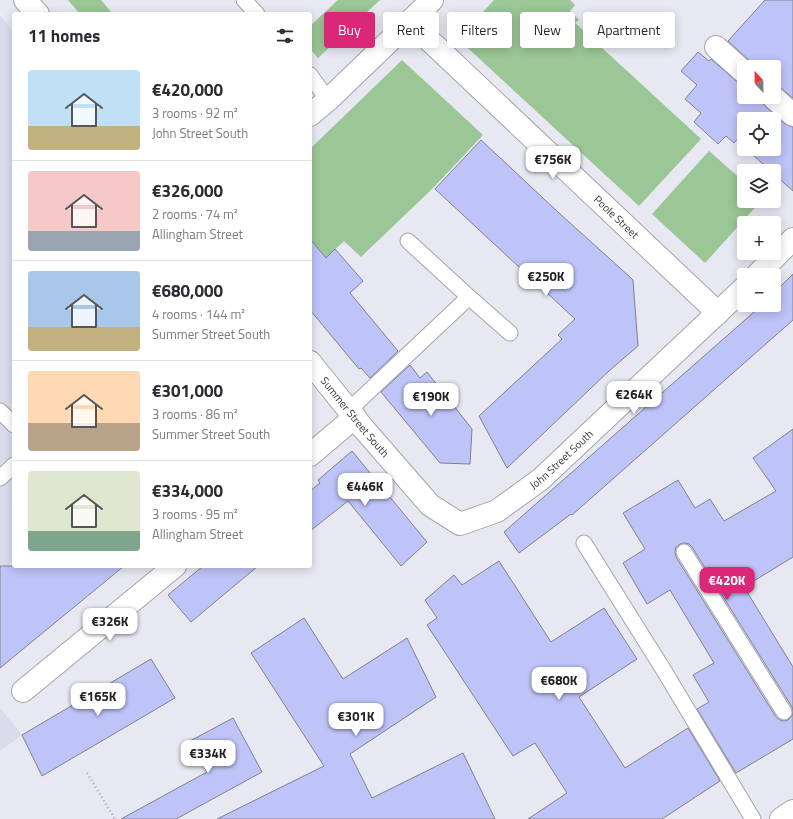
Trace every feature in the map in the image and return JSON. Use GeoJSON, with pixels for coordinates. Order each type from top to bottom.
{"type":"FeatureCollection","features":[{"type":"Feature","properties":{"kind":"street"},"geometry":{"type":"LineString","coordinates":[[26,0],[36,12]]}},
{"type":"Feature","properties":{"kind":"street"},"geometry":{"type":"LineString","coordinates":[[420,12],[432,0]]}},
{"type":"Feature","properties":{"kind":"street"},"geometry":{"type":"LineString","coordinates":[[716,47],[737,66]]}},
{"type":"Feature","properties":{"kind":"street"},"geometry":{"type":"LineString","coordinates":[[312,113],[383,48]]}},
{"type":"Feature","properties":{"kind":"street","name":"Poole Street"},"geometry":{"type":"LineString","coordinates":[[438,48],[718,313]]}},
{"type":"Feature","properties":{"kind":"street"},"geometry":{"type":"LineString","coordinates":[[781,104],[793,115]]}},
{"type":"Feature","properties":{"kind":"street"},"geometry":{"type":"LineString","coordinates":[[764,268],[793,239]]}},
{"type":"Feature","properties":{"kind":"street","name":"John Street South"},"geometry":{"type":"LineString","coordinates":[[497,511],[541,479],[737,295]]}},
{"type":"Feature","properties":{"kind":"street","name":"Summer Street South"},"geometry":{"type":"LineString","coordinates":[[312,364],[352,414],[430,505],[460,524],[497,511]]}},
{"type":"Feature","properties":{"kind":"street"},"geometry":{"type":"LineString","coordinates":[[312,453],[352,414]]}},
{"type":"Feature","properties":{"kind":"street"},"geometry":{"type":"LineString","coordinates":[[23,691],[173,568]]}},
{"type":"Feature","properties":{"kind":"street"},"geometry":{"type":"LineString","coordinates":[[781,819],[793,811]]}},
{"type":"Feature","properties":{"kind":"lane"},"geometry":{"type":"LineString","coordinates":[[244,0],[255,12]]}},
{"type":"Feature","properties":{"kind":"lane"},"geometry":{"type":"LineString","coordinates":[[312,78],[328,100]]}},
{"type":"Feature","properties":{"kind":"lane"},"geometry":{"type":"LineString","coordinates":[[408,241],[510,334]]}},
{"type":"Feature","properties":{"kind":"lane"},"geometry":{"type":"LineString","coordinates":[[352,414],[469,298]]}},
{"type":"Feature","properties":{"kind":"lane"},"geometry":{"type":"LineString","coordinates":[[0,411],[12,424]]}},
{"type":"Feature","properties":{"kind":"lane"},"geometry":{"type":"LineString","coordinates":[[0,478],[12,467]]}},
{"type":"Feature","properties":{"kind":"lane"},"geometry":{"type":"LineString","coordinates":[[584,543],[663,669],[753,819]]}},
{"type":"Feature","properties":{"kind":"lane"},"geometry":{"type":"LineString","coordinates":[[684,552],[784,712]]}},
{"type":"Feature","properties":{"kind":"path"},"geometry":{"type":"LineString","coordinates":[[87,773],[115,819]]}},
{"type":"Feature","properties":{"kind":"shaded area"},"geometry":{"type":"Polygon","coordinates":[[[0,16],[12,30],[12,562],[0,573],[0,16]]]}},
{"type":"Feature","properties":{"kind":"shaded area"},"geometry":{"type":"Polygon","coordinates":[[[0,708],[22,735],[0,751],[0,708]]]}},
{"type":"Feature","properties":{"kind":"green space"},"geometry":{"type":"Polygon","coordinates":[[[68,0],[101,0],[111,12],[78,12],[68,0]]]}},
{"type":"Feature","properties":{"kind":"green space"},"geometry":{"type":"Polygon","coordinates":[[[338,0],[380,0],[367,12],[325,12],[338,0]]]}},
{"type":"Feature","properties":{"kind":"green space"},"geometry":{"type":"Polygon","coordinates":[[[494,0],[570,0],[575,5],[570,11],[571,12],[520,12],[520,48],[575,48],[575,23],[583,30],[583,48],[602,48],[701,139],[639,206],[468,48],[512,48],[512,12],[483,12],[494,0]]]}},
{"type":"Feature","properties":{"kind":"green space"},"geometry":{"type":"Polygon","coordinates":[[[324,13],[324,48],[329,48],[318,58],[312,51],[312,24],[324,13]]]}},
{"type":"Feature","properties":{"kind":"green space"},"geometry":{"type":"Polygon","coordinates":[[[575,16],[579,20],[575,23],[575,16]]]}},
{"type":"Feature","properties":{"kind":"green space"},"geometry":{"type":"Polygon","coordinates":[[[402,60],[483,135],[433,188],[361,257],[344,241],[326,258],[312,242],[312,147],[402,60]]]}},
{"type":"Feature","properties":{"kind":"green space"},"geometry":{"type":"Polygon","coordinates":[[[709,151],[737,176],[737,208],[755,208],[747,216],[737,216],[737,228],[705,263],[652,214],[709,151]]]}},
{"type":"Feature","properties":{"kind":"building"},"geometry":{"type":"Polygon","coordinates":[[[765,0],[793,0],[793,98],[781,88],[781,60],[749,60],[728,41],[765,0]]]}},
{"type":"Feature","properties":{"kind":"building"},"geometry":{"type":"Polygon","coordinates":[[[698,52],[709,61],[711,59],[737,81],[737,104],[763,104],[772,112],[737,112],[737,141],[736,140],[734,143],[726,136],[718,144],[694,122],[701,113],[685,99],[697,85],[681,71],[698,52]]]}},
{"type":"Feature","properties":{"kind":"building"},"geometry":{"type":"Polygon","coordinates":[[[781,120],[785,124],[793,127],[793,191],[781,180],[781,164],[763,164],[754,156],[781,156],[781,120]]]}},
{"type":"Feature","properties":{"kind":"building"},"geometry":{"type":"Polygon","coordinates":[[[481,140],[633,280],[638,346],[609,371],[507,468],[479,416],[562,339],[558,335],[575,319],[435,189],[481,140]]]}},
{"type":"Feature","properties":{"kind":"building"},"geometry":{"type":"Polygon","coordinates":[[[312,241],[326,258],[335,249],[363,281],[350,293],[398,351],[370,378],[361,368],[359,369],[312,312],[312,241]]]}},
{"type":"Feature","properties":{"kind":"building"},"geometry":{"type":"Polygon","coordinates":[[[793,274],[793,320],[572,515],[571,514],[519,553],[504,532],[754,312],[781,312],[781,286],[793,274]]]}},
{"type":"Feature","properties":{"kind":"building"},"geometry":{"type":"Polygon","coordinates":[[[410,365],[420,378],[427,372],[472,429],[470,464],[440,463],[381,392],[410,365]]]}},
{"type":"Feature","properties":{"kind":"building"},"geometry":{"type":"Polygon","coordinates":[[[793,429],[793,557],[744,587],[793,667],[793,711],[793,739],[736,773],[697,709],[709,702],[693,675],[714,663],[670,590],[647,604],[623,563],[645,549],[623,513],[678,480],[695,508],[710,499],[724,521],[776,491],[753,458],[793,429]],[[680,544],[676,547],[676,557],[776,717],[784,721],[788,720],[792,716],[792,707],[692,547],[689,544],[680,544]]]}},
{"type":"Feature","properties":{"kind":"building"},"geometry":{"type":"Polygon","coordinates":[[[352,451],[427,542],[401,566],[348,501],[312,529],[312,489],[320,483],[318,480],[352,451]]]}},
{"type":"Feature","properties":{"kind":"building"},"geometry":{"type":"Polygon","coordinates":[[[499,561],[551,642],[604,608],[637,659],[579,697],[625,768],[688,728],[720,781],[662,819],[528,819],[567,793],[535,743],[513,756],[427,625],[437,618],[425,600],[454,575],[462,585],[499,561]]]}},
{"type":"Feature","properties":{"kind":"building"},"geometry":{"type":"Polygon","coordinates":[[[0,566],[12,566],[12,568],[122,568],[0,668],[0,566]]]}},
{"type":"Feature","properties":{"kind":"building"},"geometry":{"type":"Polygon","coordinates":[[[201,568],[256,568],[191,622],[168,595],[201,568]]]}},
{"type":"Feature","properties":{"kind":"building"},"geometry":{"type":"Polygon","coordinates":[[[304,618],[343,679],[407,638],[436,697],[350,754],[372,798],[463,753],[495,819],[217,819],[324,766],[251,653],[304,618]]]}},
{"type":"Feature","properties":{"kind":"building"},"geometry":{"type":"Polygon","coordinates":[[[151,659],[175,698],[42,776],[22,735],[151,659]]]}},
{"type":"Feature","properties":{"kind":"building"},"geometry":{"type":"Polygon","coordinates":[[[233,718],[262,772],[176,819],[121,819],[207,772],[190,741],[233,718]]]}}]}
